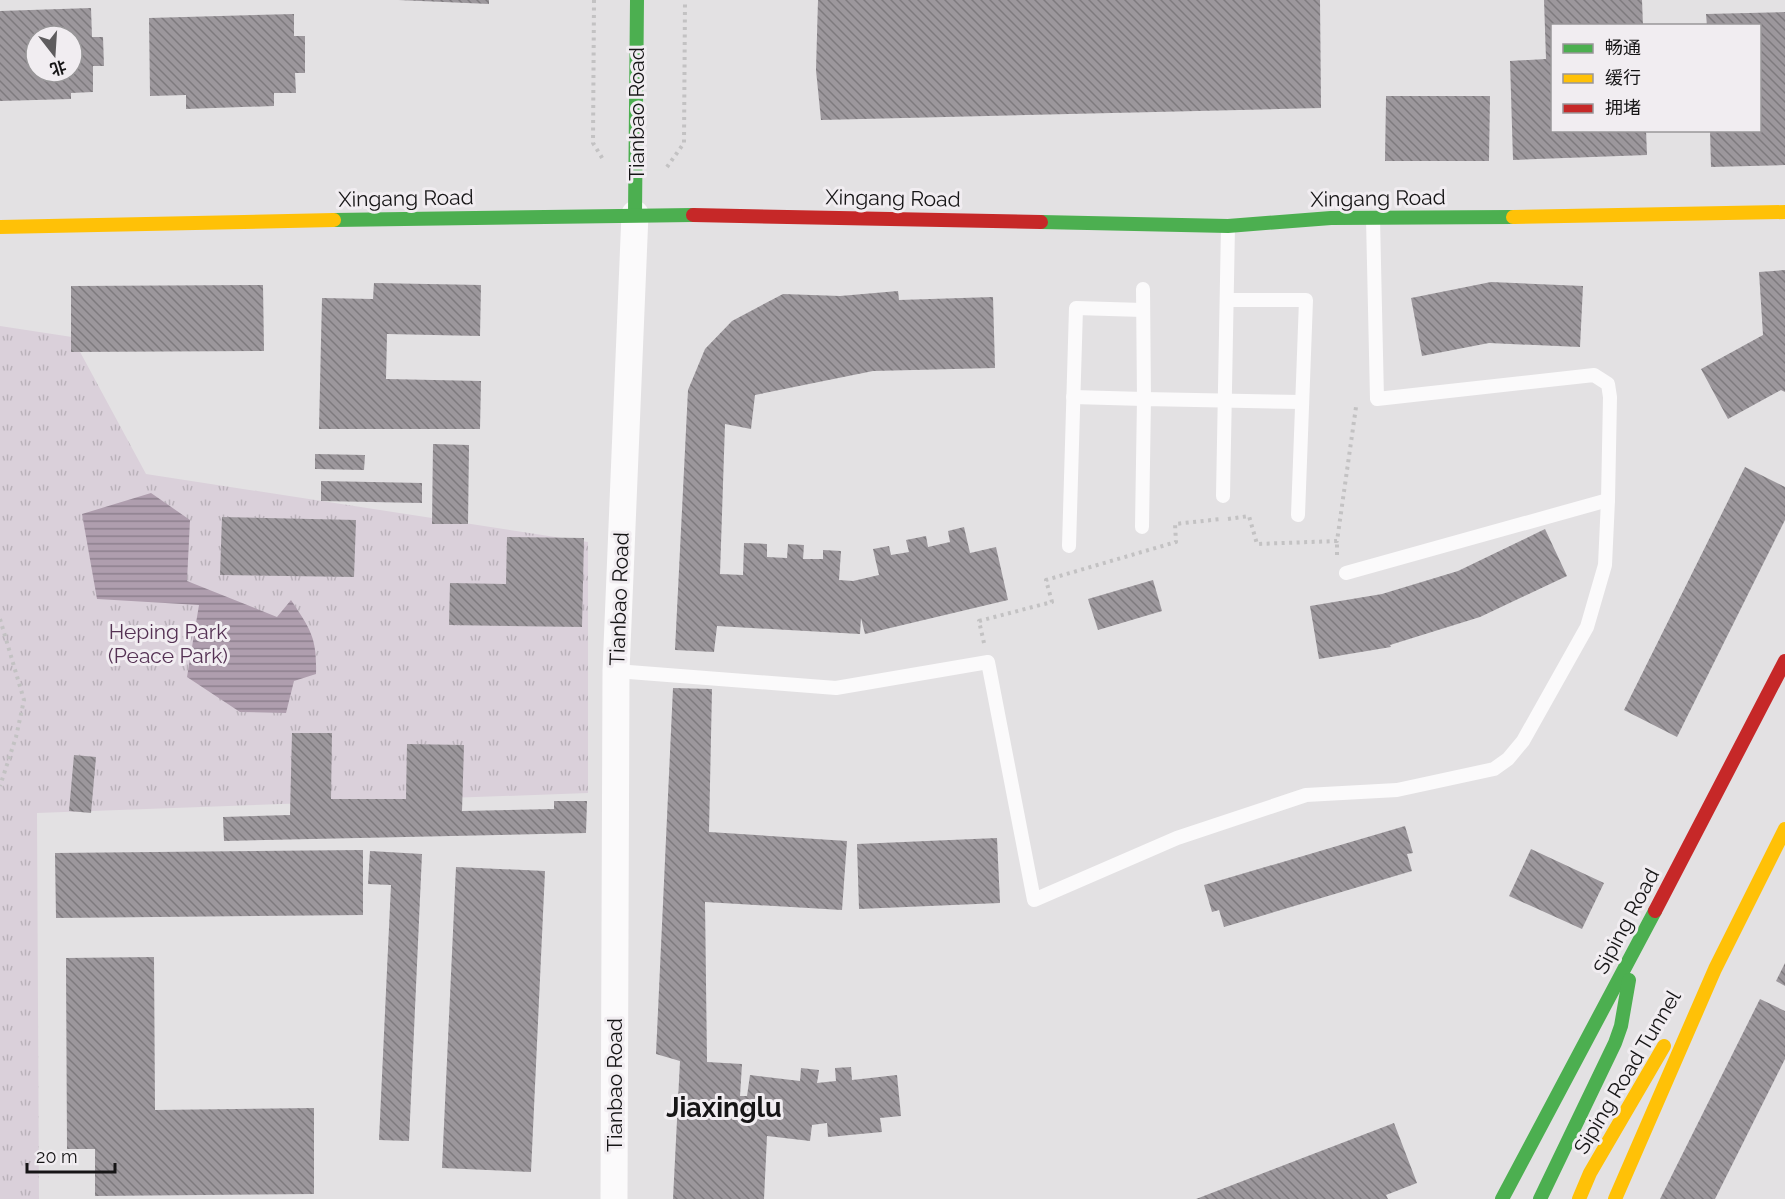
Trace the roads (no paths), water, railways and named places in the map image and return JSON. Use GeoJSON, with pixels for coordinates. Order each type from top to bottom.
{"type":"FeatureCollection","features":[{"type":"Feature","properties":{"kind":"street","name":"Tianbao Road"},"geometry":{"type":"LineString","coordinates":[[614,1199],[616,671],[635,214],[637,0]]}},
{"type":"Feature","properties":{"kind":"street","name":"Xingang Road"},"geometry":{"type":"LineString","coordinates":[[0,227],[635,214],[1228,226],[1331,218],[1785,212]]}},
{"type":"Feature","properties":{"kind":"street","name":"Siping Road"},"geometry":{"type":"LineString","coordinates":[[1502,1199],[1634,952],[1785,661]]}},
{"type":"Feature","properties":{"kind":"street"},"geometry":{"type":"LineString","coordinates":[[1615,1199],[1715,969],[1785,829]]}},
{"type":"Feature","properties":{"kind":"street","name":"Siping Road Tunnel"},"geometry":{"type":"LineString","coordinates":[[1540,1199],[1615,1043],[1621,1026],[1634,952]]}},
{"type":"Feature","properties":{"kind":"street","name":"Siping Road Tunnel"},"geometry":{"type":"LineString","coordinates":[[1579,1199],[1590,1173],[1643,1077],[1715,969]]}},
{"type":"Feature","properties":{"kind":"lane"},"geometry":{"type":"LineString","coordinates":[[616,671],[836,688],[988,662],[1034,900],[1177,838],[1306,795],[1397,790],[1494,769],[1508,759],[1523,741],[1587,627],[1605,565],[1610,397],[1608,384],[1594,375],[1377,399],[1373,218]]}},
{"type":"Feature","properties":{"kind":"lane"},"geometry":{"type":"LineString","coordinates":[[1223,496],[1228,226]]}},
{"type":"Feature","properties":{"kind":"lane"},"geometry":{"type":"LineString","coordinates":[[1142,527],[1143,289]]}},
{"type":"Feature","properties":{"kind":"lane"},"geometry":{"type":"LineString","coordinates":[[1227,300],[1306,300],[1298,514]]}},
{"type":"Feature","properties":{"kind":"lane"},"geometry":{"type":"LineString","coordinates":[[1069,546],[1076,308],[1143,310]]}},
{"type":"Feature","properties":{"kind":"lane"},"geometry":{"type":"LineString","coordinates":[[1073,397],[1302,402]]}},
{"type":"Feature","properties":{"kind":"lane"},"geometry":{"type":"LineString","coordinates":[[1346,573],[1608,500]]}},
{"type":"Feature","properties":{"kind":"district","name":"Jiaxinglu"},"geometry":{"type":"Point","coordinates":[724,1107]}},
{"type":"Feature","properties":{"kind":"park label","name":"Heping Park (Peace Park)"},"geometry":{"type":"Point","coordinates":[168,643]}}]}
